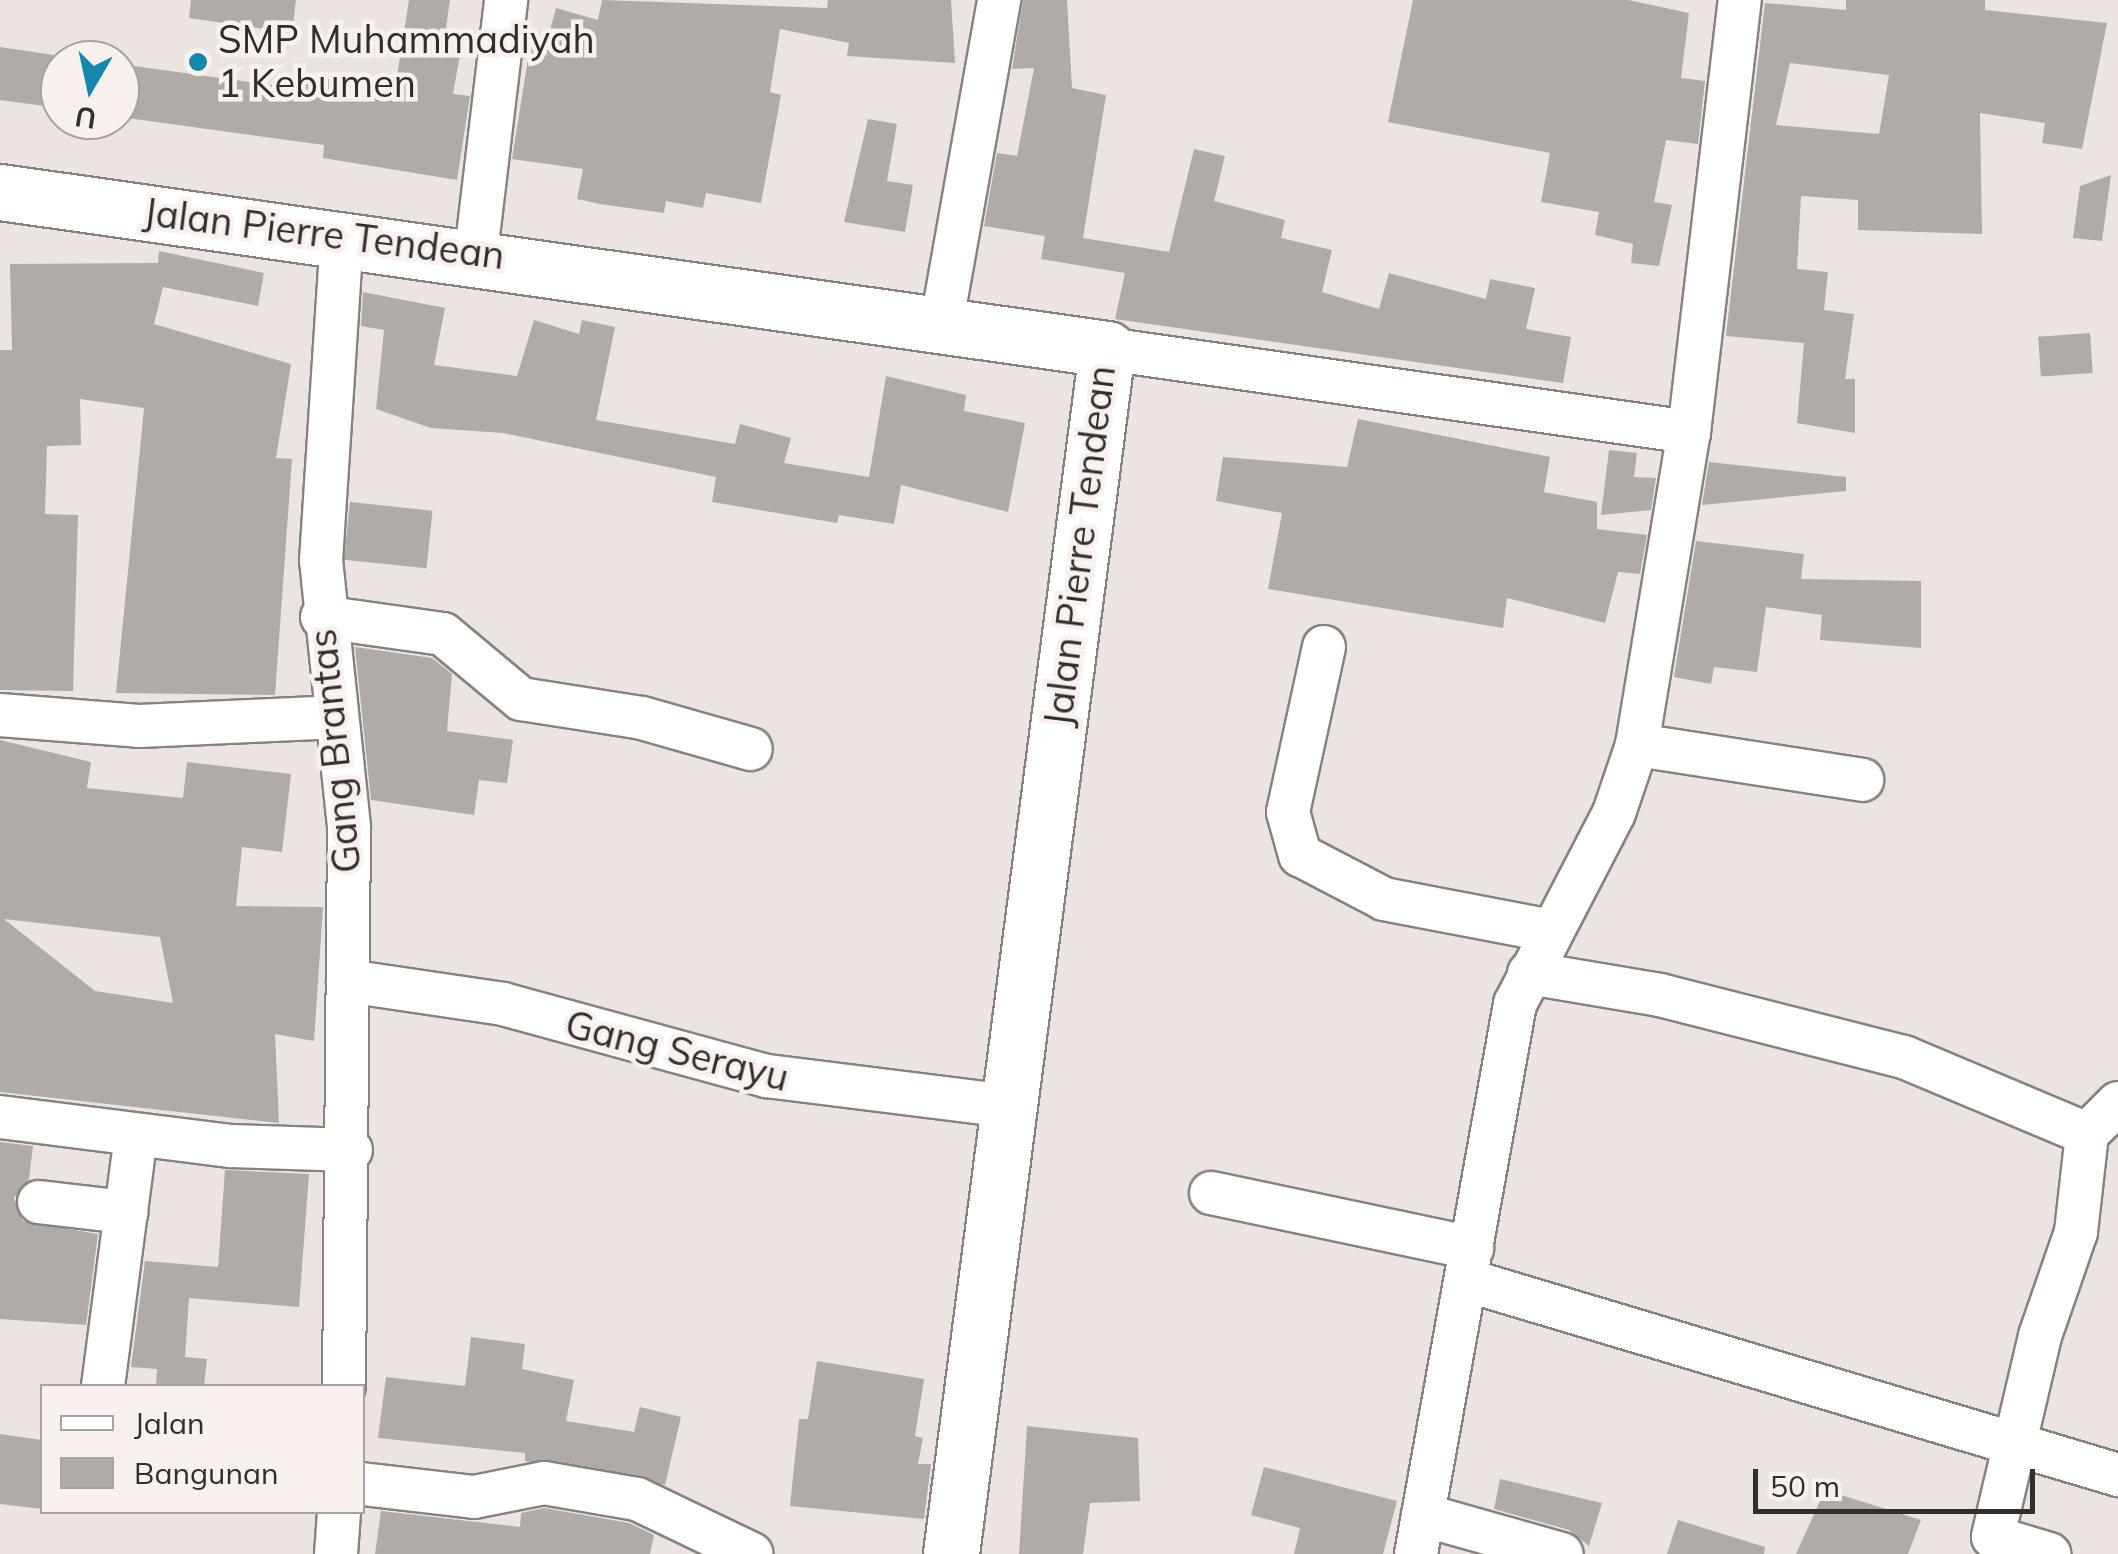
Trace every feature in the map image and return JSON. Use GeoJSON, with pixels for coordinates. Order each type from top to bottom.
{"type":"FeatureCollection","features":[{"type":"Feature","properties":{"kind":"main road","name":"Jalan Pierre Tendean"},"geometry":{"type":"LineString","coordinates":[[0,192],[476,253],[1107,349],[951,1554]]}},
{"type":"Feature","properties":{"kind":"street"},"geometry":{"type":"LineString","coordinates":[[476,253],[506,0]]}},
{"type":"Feature","properties":{"kind":"street"},"geometry":{"type":"LineString","coordinates":[[942,321],[999,0]]}},
{"type":"Feature","properties":{"kind":"street"},"geometry":{"type":"LineString","coordinates":[[1562,1554],[1420,1534],[1469,1264],[1529,973],[1547,930],[1614,813],[1637,745],[1689,432],[1740,0]]}},
{"type":"Feature","properties":{"kind":"street","name":"Gang Brantas"},"geometry":{"type":"LineString","coordinates":[[342,236],[323,440],[322,617],[349,828],[351,1150],[344,1384]]}},
{"type":"Feature","properties":{"kind":"street"},"geometry":{"type":"LineString","coordinates":[[1107,349],[1689,432]]}},
{"type":"Feature","properties":{"kind":"street"},"geometry":{"type":"LineString","coordinates":[[322,617],[443,634],[521,698],[751,749]]}},
{"type":"Feature","properties":{"kind":"street"},"geometry":{"type":"LineString","coordinates":[[1324,647],[1288,812],[1300,855],[1384,899],[1547,930]]}},
{"type":"Feature","properties":{"kind":"street"},"geometry":{"type":"LineString","coordinates":[[0,715],[139,726],[334,718]]}},
{"type":"Feature","properties":{"kind":"street"},"geometry":{"type":"LineString","coordinates":[[1637,745],[1862,780]]}},
{"type":"Feature","properties":{"kind":"street"},"geometry":{"type":"LineString","coordinates":[[1529,973],[1660,995],[1904,1057],[2087,1134]]}},
{"type":"Feature","properties":{"kind":"street","name":"Gang Serayu"},"geometry":{"type":"LineString","coordinates":[[348,982],[503,1004],[767,1076],[1008,1106]]}},
{"type":"Feature","properties":{"kind":"street"},"geometry":{"type":"LineString","coordinates":[[2048,1554],[1993,1537],[2013,1448],[2076,1232],[2087,1134],[2118,1102]]}},
{"type":"Feature","properties":{"kind":"street"},"geometry":{"type":"LineString","coordinates":[[0,1116],[136,1136],[351,1150]]}},
{"type":"Feature","properties":{"kind":"street"},"geometry":{"type":"LineString","coordinates":[[103,1384],[136,1136]]}},
{"type":"Feature","properties":{"kind":"street"},"geometry":{"type":"LineString","coordinates":[[1210,1193],[1469,1264],[2013,1448],[2118,1475]]}},
{"type":"Feature","properties":{"kind":"street"},"geometry":{"type":"LineString","coordinates":[[40,1202],[126,1212]]}},
{"type":"Feature","properties":{"kind":"street"},"geometry":{"type":"LineString","coordinates":[[365,1484],[486,1497],[544,1483],[638,1499],[752,1554]]}},
{"type":"Feature","properties":{"kind":"street"},"geometry":{"type":"LineString","coordinates":[[336,1554],[339,1514]]}},
{"type":"Feature","properties":{"kind":"building"},"geometry":{"type":"Polygon","coordinates":[[[191,0],[296,0],[292,33],[189,18],[191,0]]]}},
{"type":"Feature","properties":{"kind":"building"},"geometry":{"type":"Polygon","coordinates":[[[409,0],[450,0],[445,35],[463,38],[453,94],[470,96],[457,180],[323,158],[324,145],[140,120],[140,67],[305,90],[307,76],[395,89],[409,0]]]}},
{"type":"Feature","properties":{"kind":"building"},"geometry":{"type":"Polygon","coordinates":[[[602,0],[827,8],[828,0],[951,0],[955,63],[847,56],[849,43],[780,29],[770,92],[781,95],[761,203],[706,193],[703,208],[666,201],[664,213],[600,204],[577,199],[583,169],[512,159],[530,46],[545,49],[556,8],[598,20],[602,0]]]}},
{"type":"Feature","properties":{"kind":"building"},"geometry":{"type":"Polygon","coordinates":[[[1023,0],[1067,0],[1072,88],[1106,95],[1083,238],[1169,252],[1194,149],[1225,156],[1214,201],[1285,220],[1281,238],[1332,250],[1322,292],[1379,309],[1389,273],[1486,299],[1490,279],[1535,288],[1526,329],[1571,337],[1563,383],[1115,319],[1125,273],[1041,259],[1045,236],[984,226],[997,153],[1017,156],[1034,68],[1012,69],[1023,0]]]}},
{"type":"Feature","properties":{"kind":"building"},"geometry":{"type":"Polygon","coordinates":[[[1413,0],[1628,0],[1689,13],[1681,78],[1705,81],[1698,144],[1666,140],[1654,202],[1672,205],[1659,266],[1631,263],[1633,244],[1595,235],[1599,212],[1541,202],[1550,153],[1388,122],[1413,0]]]}},
{"type":"Feature","properties":{"kind":"building"},"geometry":{"type":"Polygon","coordinates":[[[1846,0],[1985,0],[1985,10],[2107,23],[2082,149],[2042,143],[2045,123],[1980,113],[1982,234],[1858,230],[1858,200],[1801,196],[1797,269],[1828,272],[1824,310],[1854,314],[1845,379],[1855,379],[1855,433],[1797,423],[1804,343],[1726,336],[1765,3],[1846,10],[1846,0]],[[1790,63],[1776,125],[1879,134],[1889,75],[1790,63]]]}},
{"type":"Feature","properties":{"kind":"building"},"geometry":{"type":"Polygon","coordinates":[[[0,47],[40,53],[40,105],[0,100],[0,47]]]}},
{"type":"Feature","properties":{"kind":"building"},"geometry":{"type":"Polygon","coordinates":[[[868,119],[897,124],[887,181],[913,185],[905,232],[844,222],[868,119]]]}},
{"type":"Feature","properties":{"kind":"building"},"geometry":{"type":"Polygon","coordinates":[[[2111,175],[2102,241],[2073,238],[2080,186],[2111,175]]]}},
{"type":"Feature","properties":{"kind":"building"},"geometry":{"type":"Polygon","coordinates":[[[159,251],[264,273],[258,306],[163,287],[154,324],[291,364],[276,458],[292,459],[275,695],[116,693],[144,408],[80,399],[81,445],[47,446],[45,514],[78,515],[73,691],[0,690],[0,350],[12,350],[10,264],[158,263],[159,251]]]}},
{"type":"Feature","properties":{"kind":"building"},"geometry":{"type":"Polygon","coordinates":[[[363,292],[445,308],[434,365],[517,376],[534,320],[579,334],[582,320],[615,327],[596,420],[735,444],[740,424],[791,438],[784,463],[869,477],[886,376],[966,395],[964,411],[1025,423],[1008,512],[901,485],[894,524],[839,515],[837,523],[712,502],[716,477],[503,433],[431,428],[376,409],[384,330],[361,326],[363,292]]]}},
{"type":"Feature","properties":{"kind":"building"},"geometry":{"type":"Polygon","coordinates":[[[2090,333],[2093,373],[2041,377],[2038,337],[2090,333]]]}},
{"type":"Feature","properties":{"kind":"building"},"geometry":{"type":"Polygon","coordinates":[[[1358,419],[1550,457],[1544,492],[1597,502],[1597,529],[1647,535],[1640,574],[1618,572],[1605,623],[1507,598],[1503,628],[1268,589],[1282,513],[1216,501],[1223,457],[1347,467],[1358,419]]]}},
{"type":"Feature","properties":{"kind":"building"},"geometry":{"type":"Polygon","coordinates":[[[1609,450],[1637,453],[1634,477],[1656,478],[1651,510],[1601,515],[1609,450]]]}},
{"type":"Feature","properties":{"kind":"building"},"geometry":{"type":"Polygon","coordinates":[[[1709,462],[1846,477],[1846,491],[1702,505],[1709,462]]]}},
{"type":"Feature","properties":{"kind":"building"},"geometry":{"type":"Polygon","coordinates":[[[350,502],[433,511],[426,568],[344,560],[350,502]]]}},
{"type":"Feature","properties":{"kind":"building"},"geometry":{"type":"Polygon","coordinates":[[[1696,541],[1804,554],[1801,579],[1921,581],[1921,648],[1820,640],[1822,615],[1766,607],[1757,672],[1714,667],[1711,684],[1674,677],[1696,541]]]}},
{"type":"Feature","properties":{"kind":"building"},"geometry":{"type":"Polygon","coordinates":[[[355,647],[432,658],[452,674],[447,731],[513,740],[507,783],[479,780],[474,815],[371,800],[355,647]]]}},
{"type":"Feature","properties":{"kind":"building"},"geometry":{"type":"Polygon","coordinates":[[[0,740],[91,762],[87,788],[183,798],[187,762],[291,774],[282,852],[242,847],[236,906],[323,907],[314,1041],[275,1034],[279,1123],[0,1092],[0,740]],[[4,919],[95,991],[173,1003],[160,937],[4,919]]]}},
{"type":"Feature","properties":{"kind":"building"},"geometry":{"type":"Polygon","coordinates":[[[0,1142],[33,1146],[29,1179],[14,1198],[23,1221],[98,1234],[86,1325],[0,1319],[0,1142]]]}},
{"type":"Feature","properties":{"kind":"building"},"geometry":{"type":"Polygon","coordinates":[[[225,1170],[309,1174],[299,1307],[189,1298],[185,1357],[207,1359],[204,1384],[156,1384],[157,1369],[131,1367],[145,1261],[218,1267],[225,1170]]]}},
{"type":"Feature","properties":{"kind":"building"},"geometry":{"type":"Polygon","coordinates":[[[471,1337],[525,1344],[522,1369],[574,1380],[566,1421],[634,1432],[640,1407],[681,1417],[665,1485],[525,1461],[525,1453],[378,1438],[386,1377],[465,1386],[471,1337]]]}},
{"type":"Feature","properties":{"kind":"building"},"geometry":{"type":"Polygon","coordinates":[[[817,1361],[924,1379],[915,1436],[923,1438],[918,1464],[931,1464],[924,1519],[790,1506],[799,1419],[808,1419],[817,1361]]]}},
{"type":"Feature","properties":{"kind":"building"},"geometry":{"type":"Polygon","coordinates":[[[1027,1426],[1138,1438],[1140,1501],[1090,1503],[1083,1554],[1019,1554],[1027,1426]]]}},
{"type":"Feature","properties":{"kind":"building"},"geometry":{"type":"Polygon","coordinates":[[[0,1434],[40,1440],[40,1509],[0,1504],[0,1434]]]}},
{"type":"Feature","properties":{"kind":"building"},"geometry":{"type":"Polygon","coordinates":[[[1264,1467],[1397,1501],[1383,1554],[1294,1554],[1300,1528],[1251,1515],[1264,1467]]]}},
{"type":"Feature","properties":{"kind":"building"},"geometry":{"type":"Polygon","coordinates":[[[1500,1479],[1602,1503],[1589,1546],[1569,1530],[1494,1509],[1500,1479]]]}},
{"type":"Feature","properties":{"kind":"building"},"geometry":{"type":"Polygon","coordinates":[[[1825,1490],[1921,1520],[1908,1554],[1796,1554],[1825,1490]]]}},
{"type":"Feature","properties":{"kind":"building"},"geometry":{"type":"Polygon","coordinates":[[[544,1508],[629,1523],[654,1535],[650,1554],[375,1554],[381,1511],[520,1527],[521,1513],[544,1508]]]}},
{"type":"Feature","properties":{"kind":"building"},"geometry":{"type":"Polygon","coordinates":[[[1678,1520],[1765,1547],[1764,1554],[1667,1554],[1678,1520]]]}},
{"type":"Feature","properties":{"kind":"place","name":"SMP Muhammadiyah 1 Kebumen"},"geometry":{"type":"Point","coordinates":[198,62]}}]}
